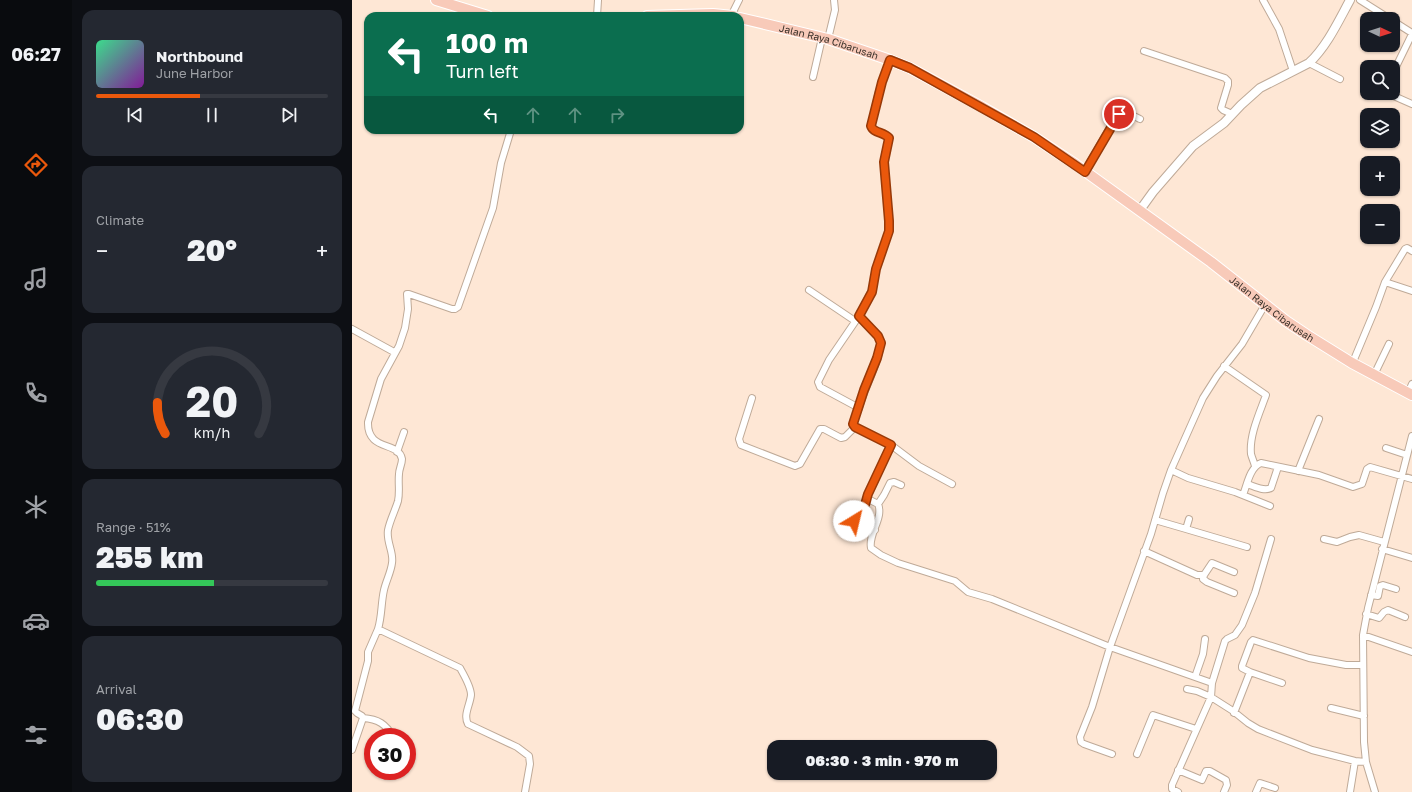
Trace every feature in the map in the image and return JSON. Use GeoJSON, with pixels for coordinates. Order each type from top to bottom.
{"type":"FeatureCollection","features":[{"type":"Feature","properties":{"kind":"main road"},"geometry":{"type":"LineString","coordinates":[[437,0],[475,12]]}},
{"type":"Feature","properties":{"kind":"main road","name":"Jalan Raya Cibarusah"},"geometry":{"type":"LineString","coordinates":[[744,19],[825,39],[910,68],[1034,137],[1140,210],[1211,262],[1307,336],[1352,363],[1411,391]]}},
{"type":"Feature","properties":{"kind":"main road","name":"Jalan Raya Cibarusah"},"geometry":{"type":"LineString","coordinates":[[1266,304],[1307,334],[1353,362],[1411,391]]}},
{"type":"Feature","properties":{"kind":"street"},"geometry":{"type":"LineString","coordinates":[[597,12],[598,0]]}},
{"type":"Feature","properties":{"kind":"street"},"geometry":{"type":"LineString","coordinates":[[734,12],[739,0]]}},
{"type":"Feature","properties":{"kind":"street"},"geometry":{"type":"LineString","coordinates":[[814,76],[835,10],[834,0]]}},
{"type":"Feature","properties":{"kind":"street"},"geometry":{"type":"LineString","coordinates":[[1263,0],[1279,29],[1293,71]]}},
{"type":"Feature","properties":{"kind":"street"},"geometry":{"type":"LineString","coordinates":[[1140,210],[1153,192],[1193,146],[1224,123],[1260,88],[1309,63],[1323,48],[1349,0]]}},
{"type":"Feature","properties":{"kind":"street"},"geometry":{"type":"LineString","coordinates":[[1360,0],[1379,12]]}},
{"type":"Feature","properties":{"kind":"street"},"geometry":{"type":"LineString","coordinates":[[1399,60],[1412,34],[1400,26]]}},
{"type":"Feature","properties":{"kind":"street"},"geometry":{"type":"LineString","coordinates":[[1144,51],[1225,78],[1228,81],[1228,85],[1221,108],[1232,114]]}},
{"type":"Feature","properties":{"kind":"street"},"geometry":{"type":"LineString","coordinates":[[859,408],[820,387],[818,379],[857,319],[872,292],[876,269],[889,231],[884,162],[889,138],[873,129],[871,126],[881,85],[890,60]]}},
{"type":"Feature","properties":{"kind":"street"},"geometry":{"type":"LineString","coordinates":[[1309,63],[1340,79]]}},
{"type":"Feature","properties":{"kind":"street"},"geometry":{"type":"LineString","coordinates":[[1400,99],[1412,104]]}},
{"type":"Feature","properties":{"kind":"street"},"geometry":{"type":"LineString","coordinates":[[1085,172],[1117,115],[1126,113],[1140,119]]}},
{"type":"Feature","properties":{"kind":"street"},"geometry":{"type":"LineString","coordinates":[[387,728],[378,721],[363,718],[356,712],[354,707],[368,661],[368,652],[380,622],[384,590],[392,563],[392,556],[387,537],[399,495],[398,475],[402,460],[397,452],[372,439],[368,428],[368,422],[381,379],[394,352],[399,346],[407,320],[407,294],[452,309],[455,309],[458,306],[493,208],[501,163],[510,134]]}},
{"type":"Feature","properties":{"kind":"street"},"geometry":{"type":"LineString","coordinates":[[1353,362],[1385,282],[1404,250],[1406,248],[1412,250]]}},
{"type":"Feature","properties":{"kind":"street"},"geometry":{"type":"LineString","coordinates":[[1385,282],[1412,291]]}},
{"type":"Feature","properties":{"kind":"street"},"geometry":{"type":"LineString","coordinates":[[809,290],[857,319],[878,336],[881,343],[853,424],[855,427]]}},
{"type":"Feature","properties":{"kind":"street"},"geometry":{"type":"LineString","coordinates":[[1112,754],[1084,744],[1080,738],[1092,707],[1110,647],[1171,470],[1203,398],[1224,366],[1242,344],[1266,304]]}},
{"type":"Feature","properties":{"kind":"street"},"geometry":{"type":"LineString","coordinates":[[352,330],[394,352]]}},
{"type":"Feature","properties":{"kind":"street"},"geometry":{"type":"LineString","coordinates":[[1376,373],[1389,344]]}},
{"type":"Feature","properties":{"kind":"street"},"geometry":{"type":"LineString","coordinates":[[1224,366],[1266,395],[1256,420],[1252,439],[1251,454],[1255,466]]}},
{"type":"Feature","properties":{"kind":"street"},"geometry":{"type":"LineString","coordinates":[[752,398],[739,439],[741,445],[795,466],[800,464],[820,429],[824,429],[843,438],[855,427]]}},
{"type":"Feature","properties":{"kind":"street"},"geometry":{"type":"LineString","coordinates":[[1298,471],[1319,419]]}},
{"type":"Feature","properties":{"kind":"street"},"geometry":{"type":"LineString","coordinates":[[855,427],[891,445],[919,466],[952,484]]}},
{"type":"Feature","properties":{"kind":"street"},"geometry":{"type":"LineString","coordinates":[[397,452],[404,432]]}},
{"type":"Feature","properties":{"kind":"street"},"geometry":{"type":"LineString","coordinates":[[1375,792],[1366,762],[1363,635],[1366,614],[1382,549],[1412,436]]}},
{"type":"Feature","properties":{"kind":"street"},"geometry":{"type":"LineString","coordinates":[[875,530],[854,521],[855,517],[862,513],[868,494],[891,445]]}},
{"type":"Feature","properties":{"kind":"street"},"geometry":{"type":"LineString","coordinates":[[1386,448],[1407,455]]}},
{"type":"Feature","properties":{"kind":"street"},"geometry":{"type":"LineString","coordinates":[[1243,495],[1255,466],[1260,463],[1319,475],[1354,487],[1362,484],[1370,467],[1412,479]]}},
{"type":"Feature","properties":{"kind":"street"},"geometry":{"type":"LineString","coordinates":[[1247,484],[1265,490],[1271,488],[1278,467]]}},
{"type":"Feature","properties":{"kind":"street"},"geometry":{"type":"LineString","coordinates":[[1171,470],[1188,478],[1243,495],[1270,506]]}},
{"type":"Feature","properties":{"kind":"street"},"geometry":{"type":"LineString","coordinates":[[901,485],[894,482],[890,483],[878,504],[879,511],[870,546],[872,550],[898,563],[955,581],[968,592],[992,599],[1110,647],[1212,683]]}},
{"type":"Feature","properties":{"kind":"street"},"geometry":{"type":"LineString","coordinates":[[867,499],[878,504]]}},
{"type":"Feature","properties":{"kind":"street"},"geometry":{"type":"LineString","coordinates":[[1186,529],[1189,519]]}},
{"type":"Feature","properties":{"kind":"street"},"geometry":{"type":"LineString","coordinates":[[1155,520],[1247,547]]}},
{"type":"Feature","properties":{"kind":"street"},"geometry":{"type":"LineString","coordinates":[[1324,538],[1337,542],[1359,535],[1384,542]]}},
{"type":"Feature","properties":{"kind":"street"},"geometry":{"type":"LineString","coordinates":[[1174,791],[1172,785],[1211,697],[1212,683],[1225,641],[1235,635],[1242,624],[1255,593],[1271,539]]}},
{"type":"Feature","properties":{"kind":"street"},"geometry":{"type":"LineString","coordinates":[[1382,549],[1412,558]]}},
{"type":"Feature","properties":{"kind":"street"},"geometry":{"type":"LineString","coordinates":[[1144,551],[1197,575],[1204,575]]}},
{"type":"Feature","properties":{"kind":"street"},"geometry":{"type":"LineString","coordinates":[[1234,572],[1212,563],[1204,575],[1203,580],[1234,593]]}},
{"type":"Feature","properties":{"kind":"street"},"geometry":{"type":"LineString","coordinates":[[1371,595],[1378,596],[1380,586],[1383,585],[1396,589]]}},
{"type":"Feature","properties":{"kind":"street"},"geometry":{"type":"LineString","coordinates":[[1366,614],[1380,618],[1384,612],[1388,610],[1405,616]]}},
{"type":"Feature","properties":{"kind":"street"},"geometry":{"type":"LineString","coordinates":[[378,629],[460,668],[468,685],[470,694],[466,718],[468,724],[517,747],[529,756],[530,764],[525,792]]}},
{"type":"Feature","properties":{"kind":"street"},"geometry":{"type":"LineString","coordinates":[[1363,635],[1412,652]]}},
{"type":"Feature","properties":{"kind":"street"},"geometry":{"type":"LineString","coordinates":[[1195,677],[1203,654],[1205,639]]}},
{"type":"Feature","properties":{"kind":"street"},"geometry":{"type":"LineString","coordinates":[[1282,683],[1242,668],[1253,640],[1309,658],[1346,665],[1363,665]]}},
{"type":"Feature","properties":{"kind":"street"},"geometry":{"type":"LineString","coordinates":[[1234,713],[1250,672]]}},
{"type":"Feature","properties":{"kind":"street"},"geometry":{"type":"LineString","coordinates":[[1187,689],[1197,691],[1211,697],[1258,729],[1312,750],[1355,761],[1366,762]]}},
{"type":"Feature","properties":{"kind":"street"},"geometry":{"type":"LineString","coordinates":[[1331,708],[1364,716]]}},
{"type":"Feature","properties":{"kind":"street"},"geometry":{"type":"LineString","coordinates":[[1136,754],[1153,715],[1196,729]]}},
{"type":"Feature","properties":{"kind":"street"},"geometry":{"type":"LineString","coordinates":[[352,750],[363,718]]}},
{"type":"Feature","properties":{"kind":"street"},"geometry":{"type":"LineString","coordinates":[[1350,792],[1355,761]]}},
{"type":"Feature","properties":{"kind":"street"},"geometry":{"type":"LineString","coordinates":[[1178,770],[1201,780],[1203,780],[1206,771],[1210,771],[1226,780],[1227,785],[1224,792]]}},
{"type":"Feature","properties":{"kind":"street"},"geometry":{"type":"LineString","coordinates":[[1256,792],[1260,783],[1275,788]]}},
{"type":"Feature","properties":{"kind":"route"},"geometry":{"type":"LineString","coordinates":[[854,521],[855,517],[862,513],[868,494],[891,445],[855,427],[853,424],[864,390],[873,370],[881,343],[878,336],[859,316],[872,292],[876,269],[889,231],[884,162],[889,138],[871,128],[871,126],[882,82],[890,60],[910,68],[982,107],[1034,137],[1085,172],[1117,115],[1119,114]]}}]}
